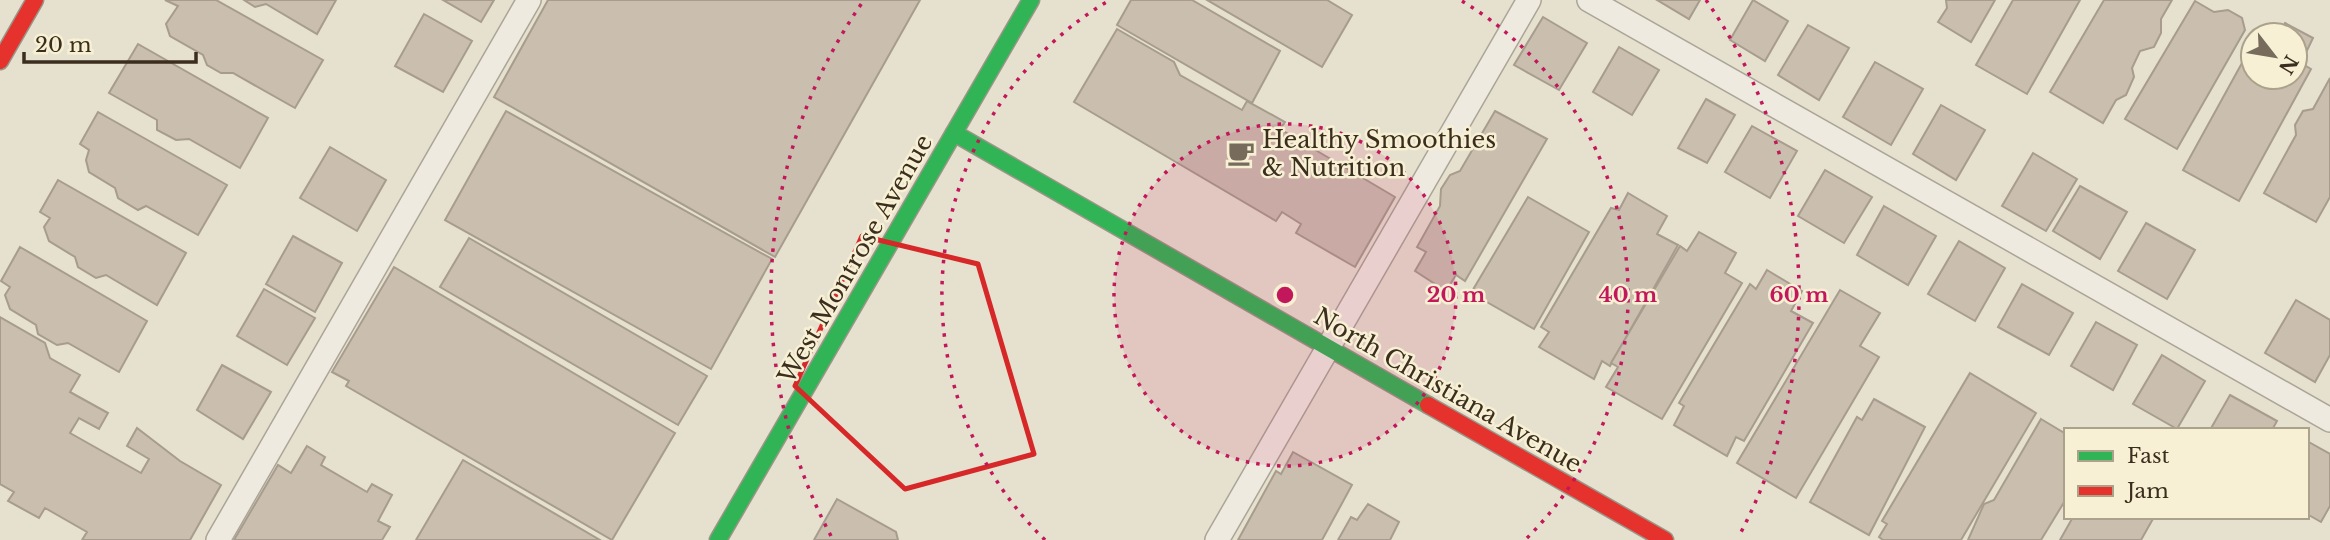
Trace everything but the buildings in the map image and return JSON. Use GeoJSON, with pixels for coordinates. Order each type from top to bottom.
{"type":"FeatureCollection","features":[{"type":"Feature","properties":{"kind":"street"},"geometry":{"type":"LineString","coordinates":[[0,61],[35,0]]}},
{"type":"Feature","properties":{"kind":"street","name":"West Montrose Avenue"},"geometry":{"type":"LineString","coordinates":[[718,540],[1031,0]]}},
{"type":"Feature","properties":{"kind":"street","name":"North Christiana Avenue"},"geometry":{"type":"LineString","coordinates":[[954,133],[1665,540]]}},
{"type":"Feature","properties":{"kind":"lane"},"geometry":{"type":"LineString","coordinates":[[218,540],[529,0]]}},
{"type":"Feature","properties":{"kind":"lane"},"geometry":{"type":"LineString","coordinates":[[1217,540],[1529,0]]}},
{"type":"Feature","properties":{"kind":"lane"},"geometry":{"type":"LineString","coordinates":[[1589,0],[2330,420]]}},
{"type":"Feature","properties":{"kind":"highlighted area"},"geometry":{"type":"Polygon","coordinates":[[[862,236],[978,264],[1034,454],[905,489],[795,386],[862,236]]]}},
{"type":"Feature","properties":{"kind":"traffic: fast"},"geometry":{"type":"LineString","coordinates":[[718,540],[1031,0]]}},
{"type":"Feature","properties":{"kind":"traffic: fast"},"geometry":{"type":"LineString","coordinates":[[954,133],[1428,405]]}},
{"type":"Feature","properties":{"kind":"traffic: jam"},"geometry":{"type":"LineString","coordinates":[[0,61],[35,0]]}},
{"type":"Feature","properties":{"kind":"traffic: jam"},"geometry":{"type":"LineString","coordinates":[[1428,405],[1665,540]]}},
{"type":"Feature","properties":{"kind":"place","name":"Healthy Smoothies & Nutrition"},"geometry":{"type":"Point","coordinates":[1241,153]}}]}
